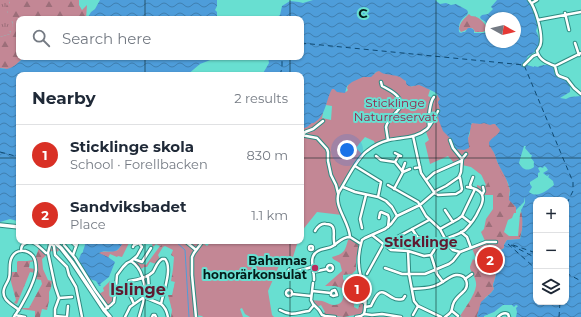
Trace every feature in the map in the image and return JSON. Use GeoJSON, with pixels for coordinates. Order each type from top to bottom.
{"type":"FeatureCollection","features":[{"type":"Feature","properties":{"kind":"main road"},"geometry":{"type":"LineString","coordinates":[[0,226],[16,227]]}},
{"type":"Feature","properties":{"kind":"main road"},"geometry":{"type":"LineString","coordinates":[[53,244],[66,254],[110,317]]}},
{"type":"Feature","properties":{"kind":"street"},"geometry":{"type":"LineString","coordinates":[[530,0],[538,20],[541,42],[541,45],[537,51],[538,54],[542,60],[555,66]]}},
{"type":"Feature","properties":{"kind":"street"},"geometry":{"type":"LineString","coordinates":[[532,3],[537,0]]}},
{"type":"Feature","properties":{"kind":"street"},"geometry":{"type":"LineString","coordinates":[[538,20],[581,12]]}},
{"type":"Feature","properties":{"kind":"street"},"geometry":{"type":"LineString","coordinates":[[566,14],[569,30]]}},
{"type":"Feature","properties":{"kind":"street"},"geometry":{"type":"LineString","coordinates":[[555,66],[580,54],[575,43]]}},
{"type":"Feature","properties":{"kind":"street"},"geometry":{"type":"LineString","coordinates":[[524,66],[533,56],[538,54]]}},
{"type":"Feature","properties":{"kind":"street"},"geometry":{"type":"LineString","coordinates":[[555,66],[557,74],[567,79],[581,94]]}},
{"type":"Feature","properties":{"kind":"street"},"geometry":{"type":"LineString","coordinates":[[381,82],[382,86],[396,94],[400,101],[399,108],[387,124],[388,140]]}},
{"type":"Feature","properties":{"kind":"street"},"geometry":{"type":"LineString","coordinates":[[430,126],[430,110],[434,97]]}},
{"type":"Feature","properties":{"kind":"street"},"geometry":{"type":"LineString","coordinates":[[338,194],[364,152],[379,143],[413,136],[423,132],[430,126],[438,111]]}},
{"type":"Feature","properties":{"kind":"street"},"geometry":{"type":"LineString","coordinates":[[304,133],[315,128],[323,121]]}},
{"type":"Feature","properties":{"kind":"street"},"geometry":{"type":"LineString","coordinates":[[304,135],[317,138],[327,149],[329,168],[338,194],[340,209],[346,220],[350,237]]}},
{"type":"Feature","properties":{"kind":"street"},"geometry":{"type":"LineString","coordinates":[[413,136],[421,173],[435,193],[438,195],[456,194],[461,192],[462,187],[459,177]]}},
{"type":"Feature","properties":{"kind":"street"},"geometry":{"type":"LineString","coordinates":[[450,140],[453,148],[462,160]]}},
{"type":"Feature","properties":{"kind":"street"},"geometry":{"type":"LineString","coordinates":[[364,314],[364,282],[361,277],[358,259],[363,239],[388,227],[397,216],[420,205],[436,191],[444,188],[459,177],[462,160],[466,154]]}},
{"type":"Feature","properties":{"kind":"street"},"geometry":{"type":"LineString","coordinates":[[395,162],[398,155]]}},
{"type":"Feature","properties":{"kind":"street"},"geometry":{"type":"LineString","coordinates":[[376,156],[381,160],[395,162],[402,171]]}},
{"type":"Feature","properties":{"kind":"street"},"geometry":{"type":"LineString","coordinates":[[426,180],[434,173],[462,160]]}},
{"type":"Feature","properties":{"kind":"street"},"geometry":{"type":"LineString","coordinates":[[394,188],[405,163]]}},
{"type":"Feature","properties":{"kind":"street"},"geometry":{"type":"LineString","coordinates":[[355,166],[381,182],[378,197]]}},
{"type":"Feature","properties":{"kind":"street"},"geometry":{"type":"LineString","coordinates":[[415,168],[420,167]]}},
{"type":"Feature","properties":{"kind":"street"},"geometry":{"type":"LineString","coordinates":[[402,171],[410,169]]}},
{"type":"Feature","properties":{"kind":"street"},"geometry":{"type":"LineString","coordinates":[[471,188],[470,185],[472,177]]}},
{"type":"Feature","properties":{"kind":"street"},"geometry":{"type":"LineString","coordinates":[[388,186],[418,202],[429,220],[440,228],[451,249],[460,252]]}},
{"type":"Feature","properties":{"kind":"street"},"geometry":{"type":"LineString","coordinates":[[343,187],[355,192],[378,197],[387,202],[397,216]]}},
{"type":"Feature","properties":{"kind":"street"},"geometry":{"type":"LineString","coordinates":[[467,187],[475,189],[483,196]]}},
{"type":"Feature","properties":{"kind":"street"},"geometry":{"type":"LineString","coordinates":[[372,235],[392,250],[408,251],[424,256],[431,255],[445,239],[461,232],[471,223],[482,204],[484,191],[483,187]]}},
{"type":"Feature","properties":{"kind":"street"},"geometry":{"type":"LineString","coordinates":[[440,228],[462,216],[475,189]]}},
{"type":"Feature","properties":{"kind":"street"},"geometry":{"type":"LineString","coordinates":[[362,228],[360,219],[366,195]]}},
{"type":"Feature","properties":{"kind":"street"},"geometry":{"type":"LineString","coordinates":[[483,196],[488,195]]}},
{"type":"Feature","properties":{"kind":"street"},"geometry":{"type":"LineString","coordinates":[[445,210],[453,222]]}},
{"type":"Feature","properties":{"kind":"street"},"geometry":{"type":"LineString","coordinates":[[379,218],[381,212],[388,214],[388,227]]}},
{"type":"Feature","properties":{"kind":"street"},"geometry":{"type":"LineString","coordinates":[[462,216],[471,223]]}},
{"type":"Feature","properties":{"kind":"street"},"geometry":{"type":"LineString","coordinates":[[367,274],[384,245],[429,220]]}},
{"type":"Feature","properties":{"kind":"street"},"geometry":{"type":"LineString","coordinates":[[315,231],[321,224],[331,225],[335,232],[333,241],[335,245]]}},
{"type":"Feature","properties":{"kind":"street"},"geometry":{"type":"LineString","coordinates":[[412,229],[418,238],[424,237],[426,241]]}},
{"type":"Feature","properties":{"kind":"street"},"geometry":{"type":"LineString","coordinates":[[461,232],[467,237],[471,248]]}},
{"type":"Feature","properties":{"kind":"street"},"geometry":{"type":"LineString","coordinates":[[334,317],[322,315],[311,300],[313,282],[312,259],[315,253],[320,250],[330,248],[343,238],[350,237],[361,244]]}},
{"type":"Feature","properties":{"kind":"street"},"geometry":{"type":"LineString","coordinates":[[384,268],[402,274],[425,274],[450,264],[460,252],[486,242],[496,242]]}},
{"type":"Feature","properties":{"kind":"street"},"geometry":{"type":"LineString","coordinates":[[21,251],[21,247],[24,244]]}},
{"type":"Feature","properties":{"kind":"street"},"geometry":{"type":"LineString","coordinates":[[36,244],[48,253]]}},
{"type":"Feature","properties":{"kind":"street"},"geometry":{"type":"LineString","coordinates":[[51,244],[48,253],[59,298],[55,309],[55,316],[67,317],[68,306]]}},
{"type":"Feature","properties":{"kind":"street"},"geometry":{"type":"LineString","coordinates":[[53,244],[55,255],[67,267],[69,275],[76,287],[82,317]]}},
{"type":"Feature","properties":{"kind":"street"},"geometry":{"type":"LineString","coordinates":[[133,247],[136,244]]}},
{"type":"Feature","properties":{"kind":"street"},"geometry":{"type":"LineString","coordinates":[[104,310],[114,302],[116,275],[122,267],[137,256],[142,246],[140,244]]}},
{"type":"Feature","properties":{"kind":"street"},"geometry":{"type":"LineString","coordinates":[[189,244],[195,249]]}},
{"type":"Feature","properties":{"kind":"street"},"geometry":{"type":"LineString","coordinates":[[196,317],[192,257],[195,249],[200,244]]}},
{"type":"Feature","properties":{"kind":"street"},"geometry":{"type":"LineString","coordinates":[[64,246],[73,255],[108,308]]}},
{"type":"Feature","properties":{"kind":"street"},"geometry":{"type":"LineString","coordinates":[[73,255],[76,246]]}},
{"type":"Feature","properties":{"kind":"street"},"geometry":{"type":"LineString","coordinates":[[134,258],[142,262],[151,248]]}},
{"type":"Feature","properties":{"kind":"street"},"geometry":{"type":"LineString","coordinates":[[312,250],[315,253]]}},
{"type":"Feature","properties":{"kind":"street"},"geometry":{"type":"LineString","coordinates":[[14,316],[19,310],[32,285],[36,269],[33,256],[27,252],[21,251],[14,254],[11,259],[9,277],[4,291],[4,296],[7,301],[19,310]]}},
{"type":"Feature","properties":{"kind":"street"},"geometry":{"type":"LineString","coordinates":[[408,251],[414,301],[418,306],[441,317]]}},
{"type":"Feature","properties":{"kind":"street"},"geometry":{"type":"LineString","coordinates":[[431,255],[435,270],[443,282]]}},
{"type":"Feature","properties":{"kind":"street"},"geometry":{"type":"LineString","coordinates":[[134,304],[129,293],[128,282],[148,276],[153,272],[162,259],[166,260],[168,272],[161,304]]}},
{"type":"Feature","properties":{"kind":"street"},"geometry":{"type":"LineString","coordinates":[[131,261],[137,265],[140,270],[145,290],[139,317]]}},
{"type":"Feature","properties":{"kind":"street"},"geometry":{"type":"LineString","coordinates":[[294,272],[312,267]]}},
{"type":"Feature","properties":{"kind":"street"},"geometry":{"type":"LineString","coordinates":[[313,272],[327,269]]}},
{"type":"Feature","properties":{"kind":"street"},"geometry":{"type":"LineString","coordinates":[[465,279],[472,274]]}},
{"type":"Feature","properties":{"kind":"street"},"geometry":{"type":"LineString","coordinates":[[145,290],[149,289],[148,276]]}},
{"type":"Feature","properties":{"kind":"street"},"geometry":{"type":"LineString","coordinates":[[412,289],[430,288],[453,276],[462,276],[467,283],[466,288],[455,300],[452,311],[445,317]]}},
{"type":"Feature","properties":{"kind":"street"},"geometry":{"type":"LineString","coordinates":[[312,291],[330,293]]}},
{"type":"Feature","properties":{"kind":"street"},"geometry":{"type":"LineString","coordinates":[[360,291],[362,301],[365,303]]}},
{"type":"Feature","properties":{"kind":"street"},"geometry":{"type":"LineString","coordinates":[[365,307],[371,306],[378,294],[381,292],[398,300],[403,299],[405,296]]}},
{"type":"Feature","properties":{"kind":"street"},"geometry":{"type":"LineString","coordinates":[[292,294],[311,296]]}},
{"type":"Feature","properties":{"kind":"street"},"geometry":{"type":"LineString","coordinates":[[59,298],[72,297]]}},
{"type":"Feature","properties":{"kind":"street"},"geometry":{"type":"LineString","coordinates":[[144,297],[161,304],[167,312],[168,317]]}},
{"type":"Feature","properties":{"kind":"street"},"geometry":{"type":"LineString","coordinates":[[124,317],[130,307],[144,297]]}},
{"type":"Feature","properties":{"kind":"street"},"geometry":{"type":"LineString","coordinates":[[280,310],[288,314],[294,314],[309,310],[314,305]]}},
{"type":"Feature","properties":{"kind":"street"},"geometry":{"type":"LineString","coordinates":[[413,315],[418,306]]}},
{"type":"Feature","properties":{"kind":"street"},"geometry":{"type":"LineString","coordinates":[[452,311],[458,316]]}},
{"type":"Feature","properties":{"kind":"street"},"geometry":{"type":"LineString","coordinates":[[498,317],[501,314],[506,313],[509,317]]}},
{"type":"Feature","properties":{"kind":"street"},"geometry":{"type":"LineString","coordinates":[[356,317],[364,314],[382,314],[401,317]]}},
{"type":"Feature","properties":{"kind":"street"},"geometry":{"type":"LineString","coordinates":[[152,317],[155,315],[156,317]]}},
{"type":"Feature","properties":{"kind":"street"},"geometry":{"type":"LineString","coordinates":[[14,316],[25,317]]}},
{"type":"Feature","properties":{"kind":"green space"},"geometry":{"type":"Polygon","coordinates":[[[0,0],[10,1],[7,11],[13,24],[12,31],[9,32],[11,32],[10,34],[0,37],[0,0]]]}},
{"type":"Feature","properties":{"kind":"green space"},"geometry":{"type":"Polygon","coordinates":[[[9,0],[79,0],[79,5],[82,10],[87,5],[86,16],[16,16],[16,60],[21,60],[10,69],[0,68],[0,37],[10,34],[13,24],[12,21],[7,21],[6,19],[8,13],[6,7],[7,4],[10,3],[9,0]]]}},
{"type":"Feature","properties":{"kind":"green space"},"geometry":{"type":"Polygon","coordinates":[[[469,14],[481,20],[485,24],[485,31],[475,32],[471,28],[461,32],[459,29],[462,21],[469,14]]]}},
{"type":"Feature","properties":{"kind":"green space","name":"Sticklinge Naturreservat"},"geometry":{"type":"Polygon","coordinates":[[[380,70],[403,78],[411,86],[422,85],[430,90],[428,96],[434,99],[438,94],[450,137],[461,149],[470,147],[468,138],[470,128],[472,127],[470,125],[473,123],[491,122],[498,126],[501,129],[498,135],[492,138],[489,146],[496,164],[504,178],[506,192],[493,194],[487,179],[471,167],[462,165],[460,160],[454,163],[448,156],[430,164],[425,143],[429,140],[426,132],[375,144],[374,141],[365,137],[356,148],[362,154],[337,194],[342,215],[317,212],[304,228],[304,125],[323,113],[322,118],[331,120],[332,106],[326,105],[327,97],[332,88],[346,92],[351,82],[361,77],[372,75],[380,70]]]}},
{"type":"Feature","properties":{"kind":"green space"},"geometry":{"type":"Polygon","coordinates":[[[473,123],[500,131],[498,135],[492,139],[492,149],[506,178],[510,190],[509,196],[516,207],[516,213],[514,213],[512,218],[508,220],[504,232],[509,236],[518,236],[521,211],[523,218],[520,239],[507,240],[504,248],[492,256],[491,255],[500,248],[499,245],[497,247],[489,244],[483,259],[476,258],[471,246],[485,241],[481,232],[484,229],[486,219],[493,209],[493,195],[484,195],[477,188],[477,185],[483,187],[486,185],[481,174],[471,164],[466,155],[476,150],[475,148],[470,148],[466,153],[471,125],[473,123]]]}},
{"type":"Feature","properties":{"kind":"green space"},"geometry":{"type":"Polygon","coordinates":[[[351,239],[359,246],[356,260],[356,270],[352,274],[343,275],[343,279],[350,286],[353,292],[354,307],[358,309],[360,303],[364,304],[363,311],[361,314],[344,317],[323,315],[325,312],[321,305],[317,307],[312,300],[322,301],[334,305],[337,305],[342,301],[342,288],[325,286],[342,271],[340,263],[332,257],[343,252],[348,240],[351,239]]]}},
{"type":"Feature","properties":{"kind":"green space"},"geometry":{"type":"Polygon","coordinates":[[[499,243],[502,243],[501,246],[489,260],[488,264],[490,267],[485,266],[483,257],[489,244],[497,247],[499,243]]]}},
{"type":"Feature","properties":{"kind":"green space"},"geometry":{"type":"Polygon","coordinates":[[[47,244],[54,244],[59,247],[68,260],[59,250],[57,252],[51,251],[42,259],[43,269],[48,280],[52,281],[47,310],[42,309],[40,317],[35,317],[35,311],[21,308],[29,308],[42,284],[41,280],[35,279],[37,272],[35,259],[39,248],[45,253],[47,244]]]}},
{"type":"Feature","properties":{"kind":"green space"},"geometry":{"type":"Polygon","coordinates":[[[122,244],[128,244],[122,257],[117,257],[110,254],[108,258],[99,254],[100,252],[118,250],[122,244]]]}},
{"type":"Feature","properties":{"kind":"green space"},"geometry":{"type":"Polygon","coordinates":[[[162,244],[176,244],[186,317],[171,317],[172,310],[168,295],[172,295],[175,282],[171,281],[174,257],[171,255],[173,250],[165,246],[163,247],[158,255],[160,259],[156,264],[150,262],[147,267],[141,269],[133,262],[134,260],[146,265],[162,244]]]}},
{"type":"Feature","properties":{"kind":"green space"},"geometry":{"type":"Polygon","coordinates":[[[169,244],[204,244],[207,246],[209,244],[297,244],[293,257],[282,259],[268,291],[272,315],[274,317],[250,317],[245,314],[242,308],[240,309],[243,317],[203,317],[196,315],[196,317],[174,317],[171,305],[176,276],[176,265],[172,246],[169,244]]]}},
{"type":"Feature","properties":{"kind":"green space"},"geometry":{"type":"Polygon","coordinates":[[[473,259],[477,262],[483,262],[485,266],[492,267],[496,275],[493,285],[494,289],[485,298],[477,316],[478,317],[462,317],[460,316],[472,297],[476,286],[476,281],[470,268],[473,259]]]}},
{"type":"Feature","properties":{"kind":"green space"},"geometry":{"type":"Polygon","coordinates":[[[34,260],[30,262],[29,268],[35,269],[35,273],[30,272],[17,304],[14,303],[16,300],[10,278],[11,272],[17,272],[18,261],[34,260]]]}},
{"type":"Feature","properties":{"kind":"green space"},"geometry":{"type":"Polygon","coordinates":[[[110,281],[115,288],[113,302],[108,306],[99,294],[104,291],[103,288],[110,281]]]}},
{"type":"Feature","properties":{"kind":"water"},"geometry":{"type":"Polygon","coordinates":[[[100,0],[217,0],[215,10],[217,12],[217,16],[89,16],[100,0]]]}},
{"type":"Feature","properties":{"kind":"water"},"geometry":{"type":"Polygon","coordinates":[[[313,0],[435,0],[440,4],[456,4],[468,12],[460,24],[459,32],[465,32],[468,28],[471,28],[474,30],[474,33],[485,32],[485,48],[521,48],[521,12],[490,12],[493,9],[491,7],[497,0],[528,0],[536,15],[536,31],[539,39],[539,46],[535,52],[528,56],[525,65],[534,67],[542,65],[550,66],[553,68],[555,74],[567,81],[570,84],[570,92],[560,98],[566,99],[581,96],[581,317],[516,317],[516,308],[518,306],[516,305],[514,307],[512,305],[503,305],[484,317],[477,316],[481,302],[494,289],[493,285],[496,275],[492,267],[490,267],[492,256],[504,248],[507,240],[520,239],[522,232],[521,210],[525,203],[525,197],[524,202],[516,210],[516,207],[509,200],[510,190],[508,182],[489,144],[489,142],[498,134],[500,130],[495,124],[490,125],[484,123],[472,123],[468,138],[469,148],[464,150],[456,149],[452,145],[450,138],[443,131],[439,121],[438,115],[440,110],[438,102],[440,99],[436,93],[419,85],[409,86],[407,85],[406,81],[400,77],[384,74],[379,71],[371,77],[363,77],[352,82],[347,86],[345,93],[337,92],[332,89],[324,112],[319,119],[304,128],[304,72],[264,72],[269,63],[268,60],[304,60],[304,16],[278,16],[282,6],[290,1],[303,3],[313,0]],[[524,146],[519,163],[527,170],[534,167],[534,162],[531,158],[532,155],[525,148],[526,146],[524,146]],[[544,166],[543,168],[538,168],[540,172],[538,173],[538,177],[530,182],[532,187],[529,192],[532,194],[536,195],[542,193],[554,185],[553,181],[548,177],[549,175],[547,176],[543,173],[548,170],[544,166]]]}},
{"type":"Feature","properties":{"kind":"water"},"geometry":{"type":"Polygon","coordinates":[[[485,14],[485,21],[480,17],[485,14]]]}},
{"type":"Feature","properties":{"kind":"water"},"geometry":{"type":"Polygon","coordinates":[[[21,60],[210,60],[200,64],[191,72],[16,72],[16,221],[10,219],[0,222],[0,68],[7,69],[21,60]]]}},
{"type":"Feature","properties":{"kind":"water"},"geometry":{"type":"Polygon","coordinates":[[[122,244],[116,250],[103,251],[99,253],[115,262],[109,277],[100,284],[101,286],[99,286],[96,281],[89,278],[79,259],[85,245],[122,244]]]}},
{"type":"Feature","properties":{"kind":"waterway"},"geometry":{"type":"LineString","coordinates":[[178,244],[185,250],[189,317]]}},
{"type":"Feature","properties":{"kind":"ferry route"},"geometry":{"type":"LineString","coordinates":[[304,43],[524,65],[573,182],[573,191],[569,199]]}},
{"type":"Feature","properties":{"kind":"ferry route"},"geometry":{"type":"LineString","coordinates":[[281,72],[282,60]]}},
{"type":"Feature","properties":{"kind":"ferry route"},"geometry":{"type":"LineString","coordinates":[[0,152],[16,156]]}},
{"type":"Feature","properties":{"kind":"ferry route"},"geometry":{"type":"LineString","coordinates":[[508,244],[533,266]]}},
{"type":"Feature","properties":{"kind":"ferry route"},"geometry":{"type":"LineString","coordinates":[[511,245],[533,256]]}},
{"type":"Feature","properties":{"kind":"ferry route"},"geometry":{"type":"LineString","coordinates":[[513,245],[533,252]]}},
{"type":"Feature","properties":{"kind":"ferry route"},"geometry":{"type":"LineString","coordinates":[[569,275],[581,281]]}},
{"type":"Feature","properties":{"kind":"ferry route"},"geometry":{"type":"LineString","coordinates":[[559,317],[560,305]]}},
{"type":"Feature","properties":{"kind":"place","name":"Sandviksbadet"},"geometry":{"type":"Point","coordinates":[490,260]}},
{"type":"Feature","properties":{"kind":"place","name":"Bahamas honorärkonsulat"},"geometry":{"type":"Point","coordinates":[315,268]}},
{"type":"Feature","properties":{"kind":"place","name":"Sticklinge skola"},"geometry":{"type":"Point","coordinates":[357,289]}},
{"type":"Feature","properties":{"kind":"district","name":"Sticklinge"},"geometry":{"type":"Point","coordinates":[421,242]}},
{"type":"Feature","properties":{"kind":"district","name":"Islinge"},"geometry":{"type":"Point","coordinates":[138,289]}}]}
